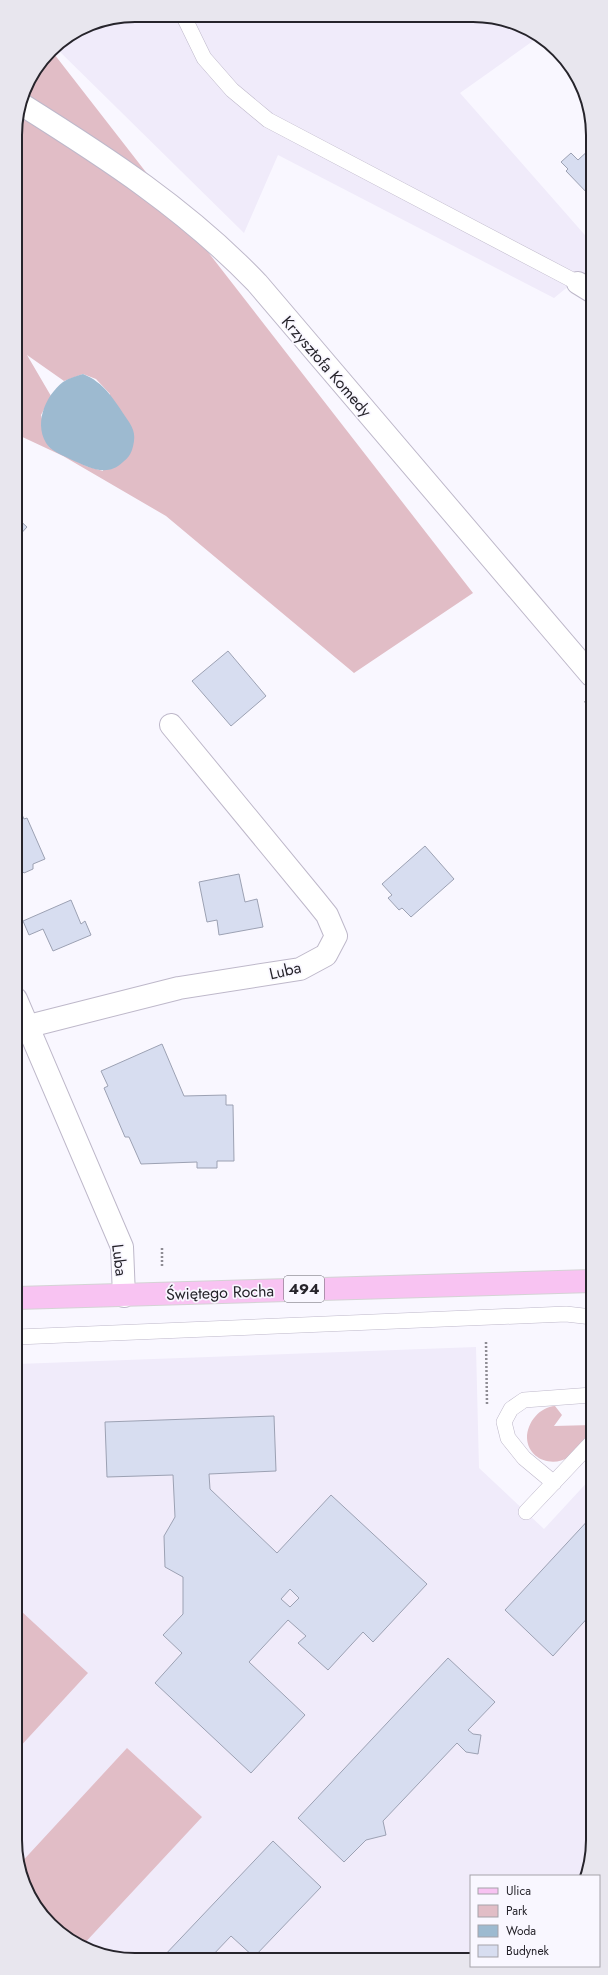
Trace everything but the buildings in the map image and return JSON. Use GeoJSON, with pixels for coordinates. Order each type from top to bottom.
{"type":"FeatureCollection","features":[{"type":"Feature","properties":{"kind":"main road","name":"Świętego Rocha"},"geometry":{"type":"LineString","coordinates":[[22,1298],[586,1281]]}},
{"type":"Feature","properties":{"kind":"street","name":"Krzysztofa Komedy"},"geometry":{"type":"LineString","coordinates":[[26,107],[114,163],[206,233],[228,253],[257,283],[586,669]]}},
{"type":"Feature","properties":{"kind":"street","name":"Luba"},"geometry":{"type":"LineString","coordinates":[[29,1026],[178,988],[300,969],[326,955],[336,936],[327,915],[170,725]]}},
{"type":"Feature","properties":{"kind":"street","name":"Luba"},"geometry":{"type":"LineString","coordinates":[[22,1011],[122,1247],[124,1296]]}},
{"type":"Feature","properties":{"kind":"lane"},"geometry":{"type":"LineString","coordinates":[[186,22],[204,58],[232,90],[268,120],[585,287]]}},
{"type":"Feature","properties":{"kind":"lane"},"geometry":{"type":"LineString","coordinates":[[22,1337],[566,1314],[586,1317]]}},
{"type":"Feature","properties":{"kind":"lane"},"geometry":{"type":"LineString","coordinates":[[554,1483],[524,1458],[508,1438],[504,1422],[511,1409],[524,1400],[586,1395]]}},
{"type":"Feature","properties":{"kind":"lane"},"geometry":{"type":"LineString","coordinates":[[526,1512],[586,1448]]}},
{"type":"Feature","properties":{"kind":"path"},"geometry":{"type":"LineString","coordinates":[[162,1248],[162,1272]]}},
{"type":"Feature","properties":{"kind":"path"},"geometry":{"type":"LineString","coordinates":[[486,1342],[487,1411]]}},
{"type":"Feature","properties":{"kind":"shaded area"},"geometry":{"type":"Polygon","coordinates":[[[135,22],[473,22],[502,26],[534,40],[460,93],[586,236],[586,272],[554,298],[278,155],[244,233],[59,51],[78,37],[99,28],[113,24],[135,22]]]}},
{"type":"Feature","properties":{"kind":"shaded area"},"geometry":{"type":"Polygon","coordinates":[[[476,1347],[479,1468],[544,1529],[586,1484],[586,1848],[580,1875],[470,1875],[470,1953],[127,1953],[99,1947],[78,1938],[55,1920],[37,1897],[28,1876],[24,1862],[22,1840],[22,1364],[476,1347]]]}},
{"type":"Feature","properties":{"kind":"green space"},"geometry":{"type":"Polygon","coordinates":[[[55,55],[473,593],[354,673],[166,516],[63,456],[22,437],[22,127],[26,106],[34,85],[45,66],[55,55]],[[27,355],[51,396],[41,415],[49,447],[86,466],[103,471],[110,394],[96,379],[83,374],[64,381],[27,355]]]}},
{"type":"Feature","properties":{"kind":"green space"},"geometry":{"type":"Polygon","coordinates":[[[555,1406],[562,1415],[554,1426],[586,1425],[586,1439],[578,1449],[569,1457],[555,1462],[542,1460],[536,1456],[528,1445],[527,1438],[529,1426],[535,1416],[549,1407],[555,1406]]]}},
{"type":"Feature","properties":{"kind":"green space"},"geometry":{"type":"Polygon","coordinates":[[[22,1612],[88,1673],[22,1745],[22,1612]]]}},
{"type":"Feature","properties":{"kind":"green space"},"geometry":{"type":"Polygon","coordinates":[[[127,1748],[202,1817],[86,1941],[66,1930],[45,1909],[37,1897],[28,1876],[24,1860],[127,1748]]]}},
{"type":"Feature","properties":{"kind":"water"},"geometry":{"type":"Polygon","coordinates":[[[83,374],[90,377],[103,387],[130,423],[133,430],[134,441],[130,455],[117,467],[104,470],[90,468],[51,449],[44,439],[41,430],[41,421],[46,403],[63,382],[83,374]]]}}]}
